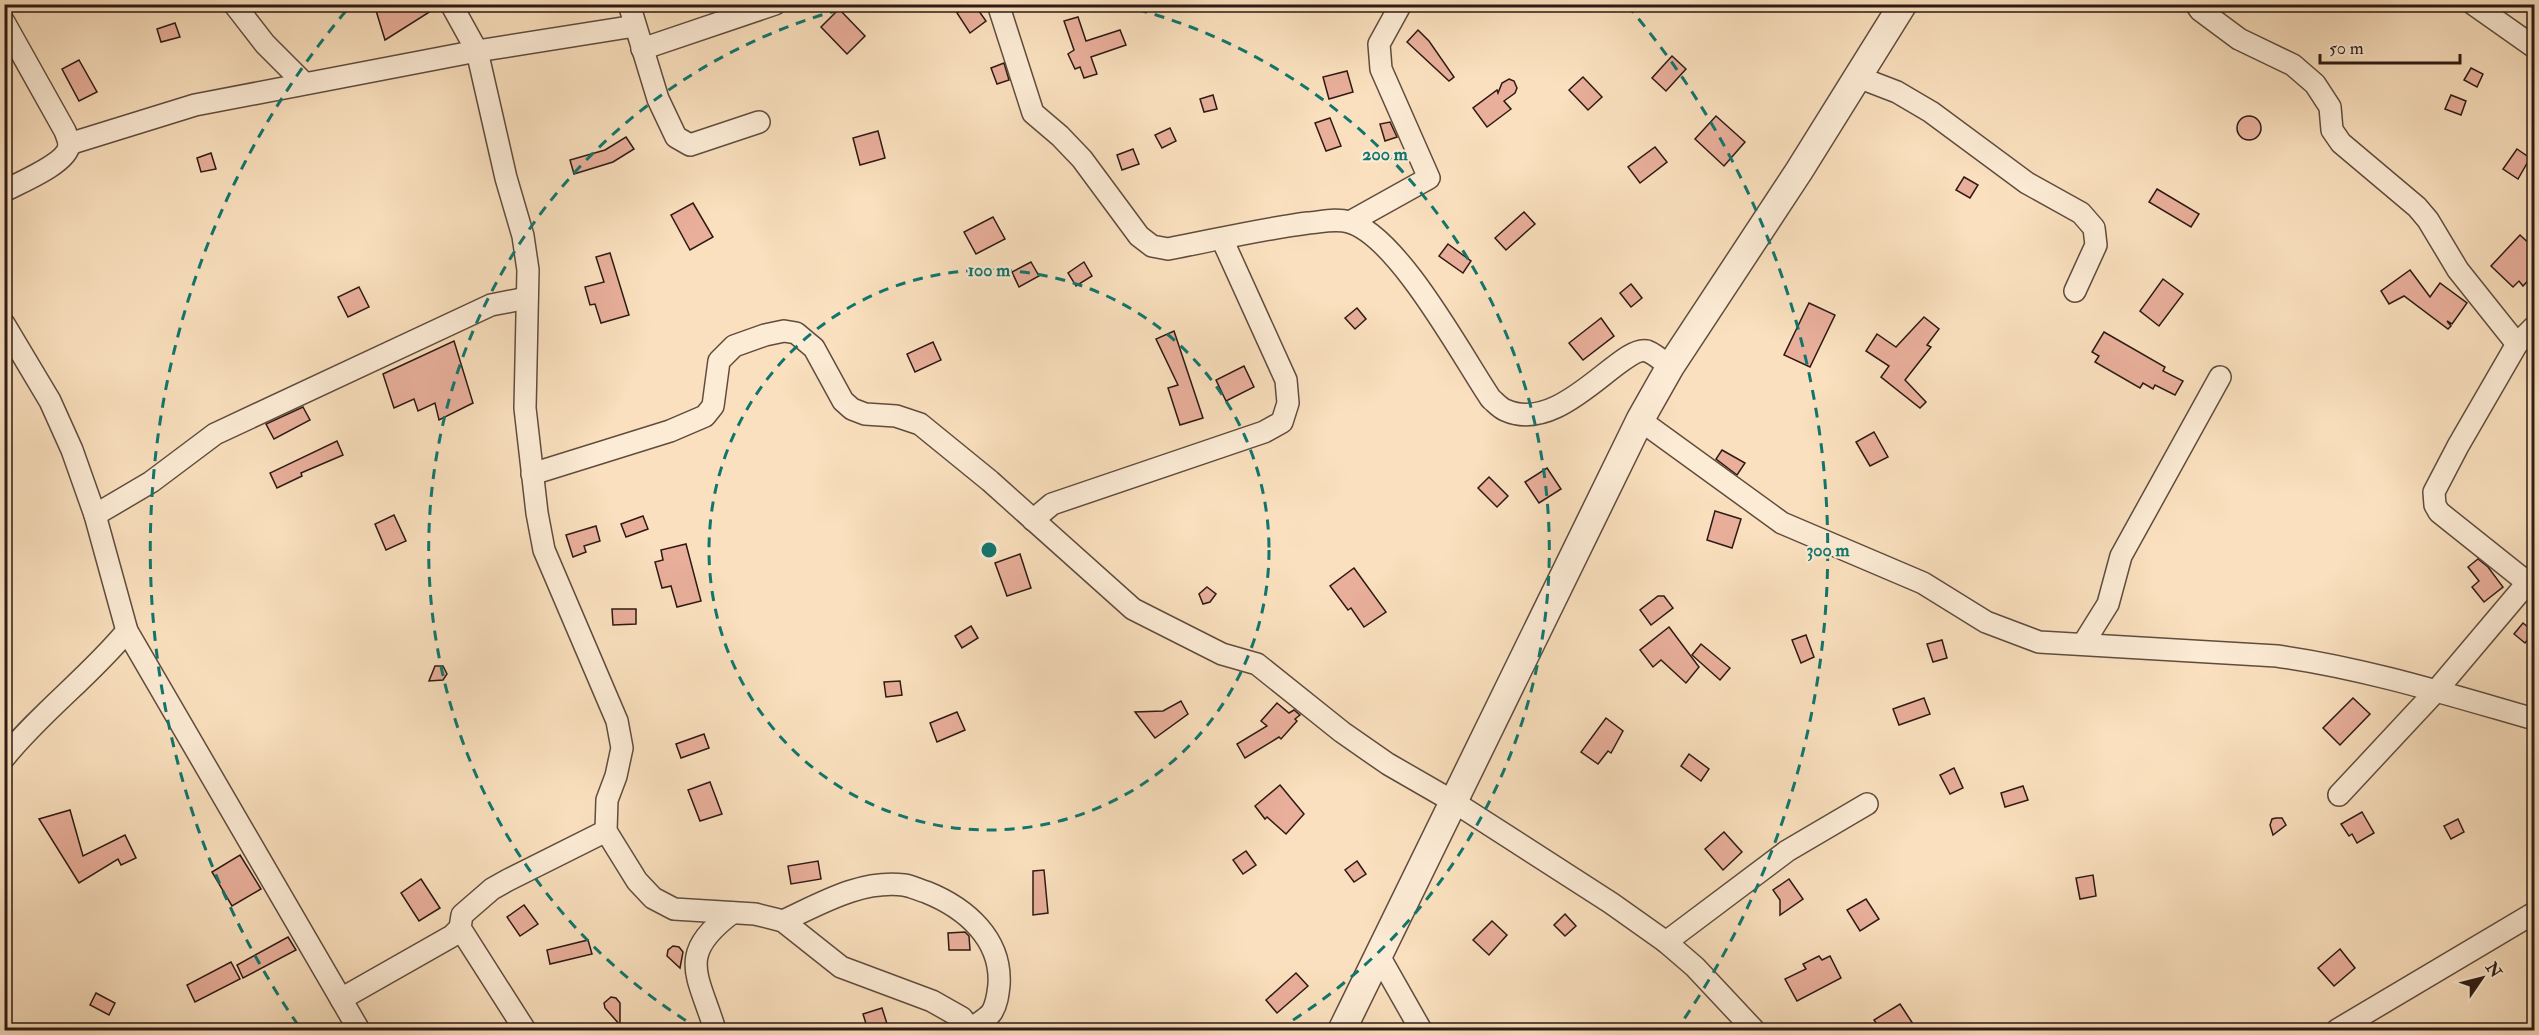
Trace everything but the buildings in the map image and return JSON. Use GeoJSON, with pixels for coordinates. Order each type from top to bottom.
{"type":"FeatureCollection","features":[{"type":"Feature","properties":{"kind":"street"},"geometry":{"type":"LineString","coordinates":[[234,4],[265,44],[304,83]]}},
{"type":"Feature","properties":{"kind":"street"},"geometry":{"type":"LineString","coordinates":[[451,4],[477,51],[506,178],[523,236],[528,270],[525,408],[537,513],[544,550],[618,730],[622,748],[616,776],[606,800],[606,831],[637,881],[653,898],[674,909],[755,914],[783,921],[841,968],[932,1001],[962,1018],[971,1030],[992,1012],[998,995],[1000,969],[988,940],[971,917],[945,900],[906,885],[875,884],[850,891],[783,921]]}},
{"type":"Feature","properties":{"kind":"street"},"geometry":{"type":"LineString","coordinates":[[629,4],[658,99],[676,137],[690,145],[759,122]]}},
{"type":"Feature","properties":{"kind":"street"},"geometry":{"type":"LineString","coordinates":[[642,49],[775,4]]}},
{"type":"Feature","properties":{"kind":"street"},"geometry":{"type":"LineString","coordinates":[[998,4],[1033,113],[1082,159],[1139,236],[1152,246],[1168,249],[1304,224],[1333,220],[1350,222],[1367,232],[1386,249],[1421,289],[1491,399],[1504,410],[1535,414],[1557,407],[1586,390],[1636,352],[1647,351],[1670,367]]}},
{"type":"Feature","properties":{"kind":"street"},"geometry":{"type":"LineString","coordinates":[[1350,222],[1429,178],[1381,69],[1379,44],[1401,4]]}},
{"type":"Feature","properties":{"kind":"street"},"geometry":{"type":"LineString","coordinates":[[1342,1030],[1640,420],[1670,367],[1903,4]]}},
{"type":"Feature","properties":{"kind":"street"},"geometry":{"type":"LineString","coordinates":[[2196,4],[2200,10],[2239,39],[2293,65],[2315,84],[2330,107],[2332,130],[2341,143],[2428,220],[2458,270],[2517,344]]}},
{"type":"Feature","properties":{"kind":"street"},"geometry":{"type":"LineString","coordinates":[[2473,4],[2535,47]]}},
{"type":"Feature","properties":{"kind":"street"},"geometry":{"type":"LineString","coordinates":[[4,22],[65,131],[69,144],[64,155],[54,164],[4,191]]}},
{"type":"Feature","properties":{"kind":"street"},"geometry":{"type":"LineString","coordinates":[[69,144],[195,105],[477,51],[635,26]]}},
{"type":"Feature","properties":{"kind":"street"},"geometry":{"type":"LineString","coordinates":[[1858,77],[1897,92],[1930,112],[2027,183],[2081,213],[2094,228],[2096,245],[2075,291]]}},
{"type":"Feature","properties":{"kind":"street"},"geometry":{"type":"LineString","coordinates":[[1033,520],[1052,504],[1264,432],[1282,422],[1288,404],[1286,380],[1222,239]]}},
{"type":"Feature","properties":{"kind":"street"},"geometry":{"type":"LineString","coordinates":[[95,515],[151,482],[214,434],[491,305],[527,298]]}},
{"type":"Feature","properties":{"kind":"street"},"geometry":{"type":"LineString","coordinates":[[4,324],[50,401],[72,450],[95,515],[127,631],[359,1030]]}},
{"type":"Feature","properties":{"kind":"street"},"geometry":{"type":"LineString","coordinates":[[2339,795],[2436,691],[2532,581],[2439,512],[2435,505],[2434,492],[2517,344],[2535,327]]}},
{"type":"Feature","properties":{"kind":"street"},"geometry":{"type":"LineString","coordinates":[[532,474],[670,431],[705,416],[713,406],[719,361],[734,346],[784,331],[796,333],[814,348],[830,372],[843,400],[852,409],[865,414],[896,416],[920,424],[990,481],[1133,609],[1222,654],[1257,664],[1341,732],[1388,764],[1454,802],[1611,903],[1666,942],[1721,993],[1754,1030]]}},
{"type":"Feature","properties":{"kind":"street"},"geometry":{"type":"LineString","coordinates":[[2083,644],[2108,604],[2121,556],[2220,377]]}},
{"type":"Feature","properties":{"kind":"street"},"geometry":{"type":"LineString","coordinates":[[1640,420],[1782,523],[1923,583],[1986,622],[2039,642],[2277,656],[2310,660],[2436,691],[2535,719]]}},
{"type":"Feature","properties":{"kind":"street"},"geometry":{"type":"LineString","coordinates":[[4,758],[27,732],[96,666],[127,631]]}},
{"type":"Feature","properties":{"kind":"street"},"geometry":{"type":"LineString","coordinates":[[1666,942],[1787,851],[1867,804]]}},
{"type":"Feature","properties":{"kind":"street"},"geometry":{"type":"LineString","coordinates":[[341,999],[452,936],[460,928],[462,915],[492,889],[606,831]]}},
{"type":"Feature","properties":{"kind":"street"},"geometry":{"type":"LineString","coordinates":[[716,1030],[696,968],[695,957],[707,935],[732,913]]}},
{"type":"Feature","properties":{"kind":"street"},"geometry":{"type":"LineString","coordinates":[[2337,1030],[2535,913]]}},
{"type":"Feature","properties":{"kind":"street"},"geometry":{"type":"LineString","coordinates":[[460,928],[525,1030]]}},
{"type":"Feature","properties":{"kind":"street"},"geometry":{"type":"LineString","coordinates":[[1379,956],[1421,1030]]}}]}
